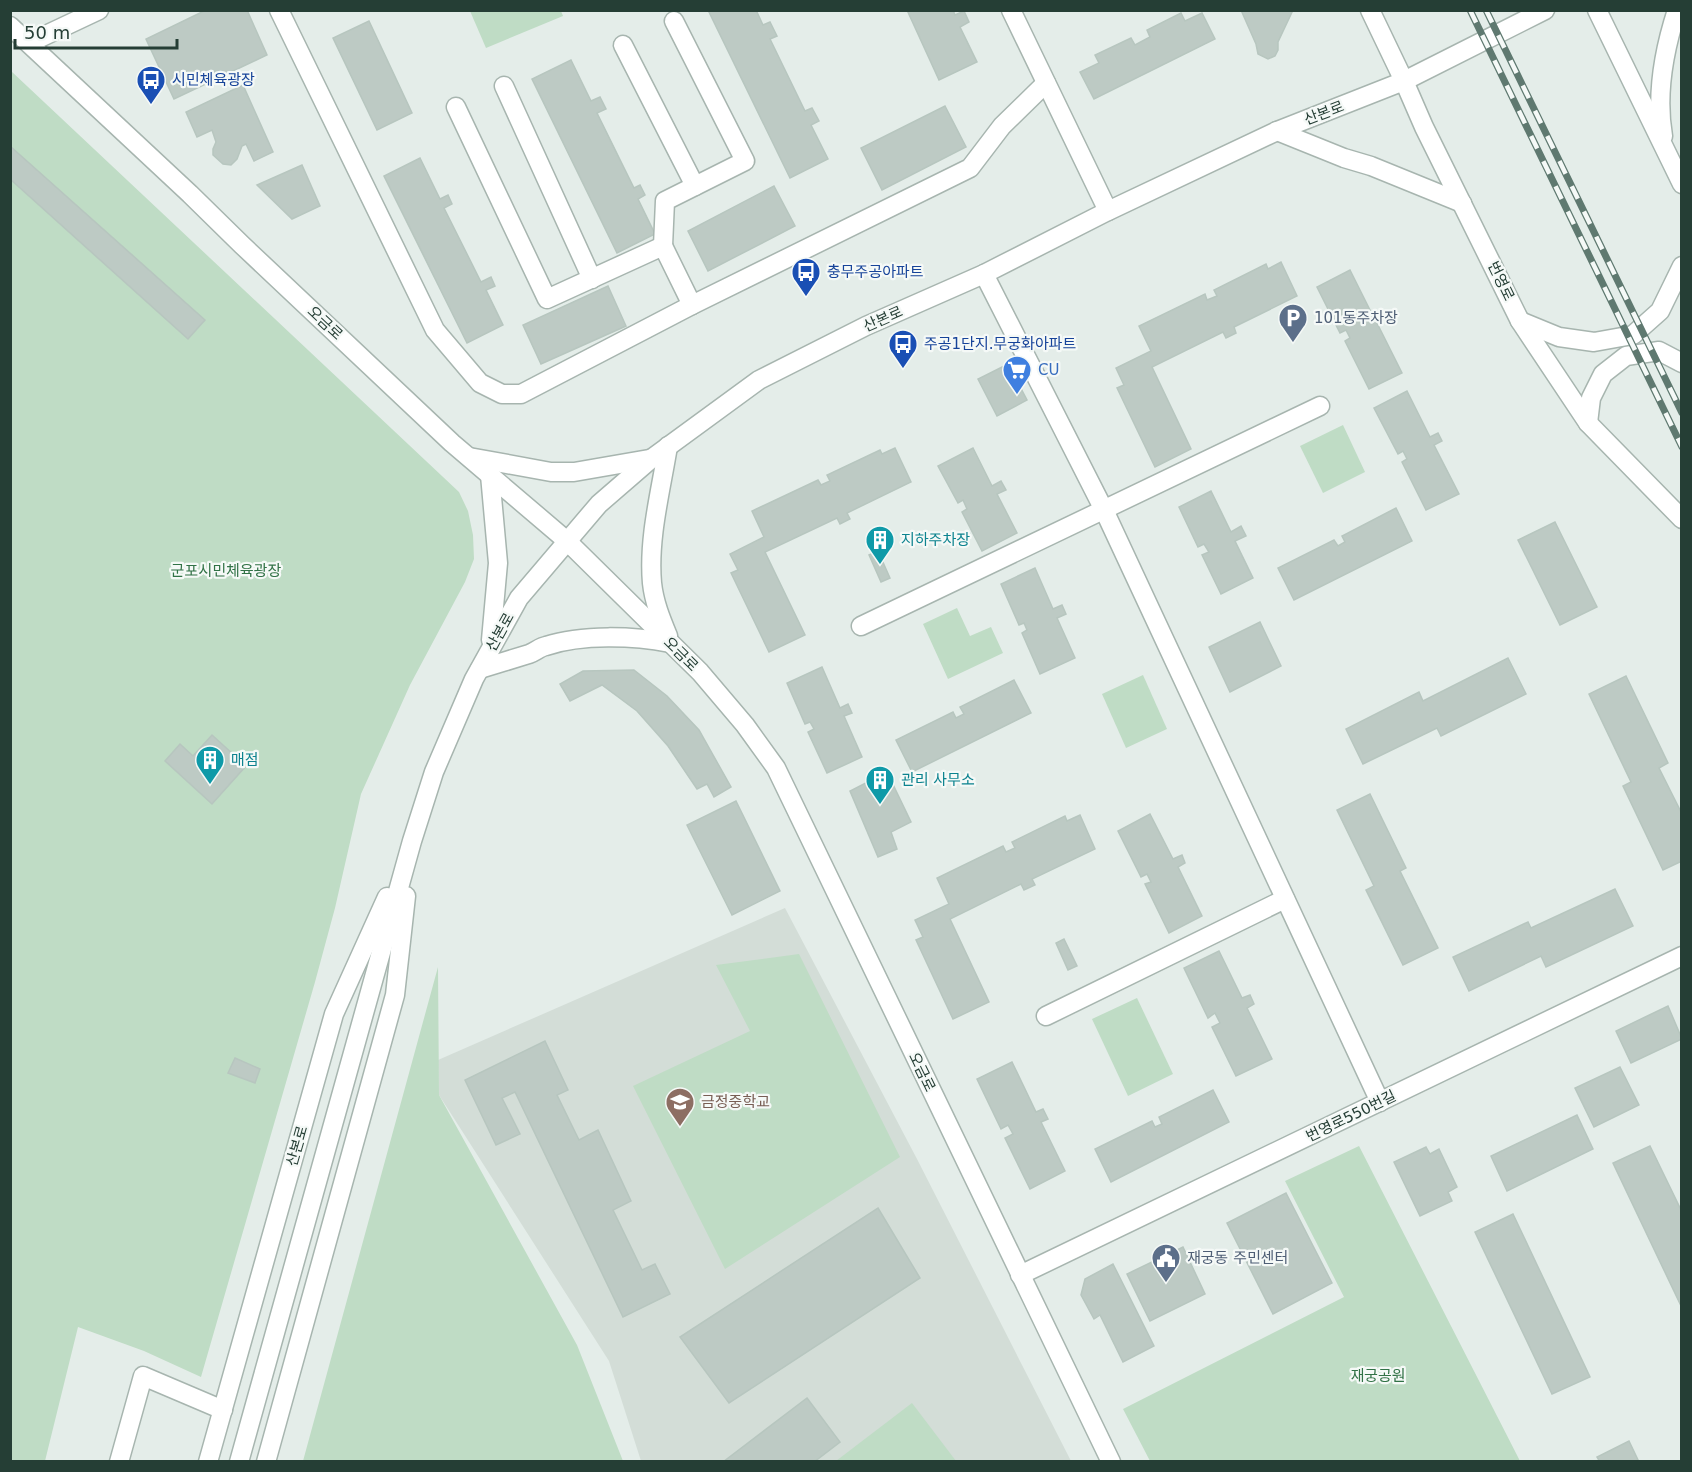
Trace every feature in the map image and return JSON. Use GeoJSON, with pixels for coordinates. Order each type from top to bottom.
{"type":"FeatureCollection","features":[{"type":"Feature","properties":{"kind":"street"},"geometry":{"type":"LineString","coordinates":[[28,43],[99,10]]}},
{"type":"Feature","properties":{"kind":"street"},"geometry":{"type":"LineString","coordinates":[[279,10],[435,330],[480,383],[502,394],[521,394],[692,305],[970,168],[1002,126],[1046,83]]}},
{"type":"Feature","properties":{"kind":"street"},"geometry":{"type":"LineString","coordinates":[[1011,10],[1107,212]]}},
{"type":"Feature","properties":{"kind":"street","name":"번영로"},"geometry":{"type":"LineString","coordinates":[[1370,10],[1424,127],[1520,321],[1588,423],[1682,519]]}},
{"type":"Feature","properties":{"kind":"street","name":"산본로"},"geometry":{"type":"LineString","coordinates":[[239,1461],[412,841],[434,772],[480,669],[519,598],[599,504],[651,459],[759,380],[866,326],[984,274],[1277,131],[1404,81],[1545,10]]}},
{"type":"Feature","properties":{"kind":"street"},"geometry":{"type":"LineString","coordinates":[[1597,10],[1682,184]]}},
{"type":"Feature","properties":{"kind":"street"},"geometry":{"type":"LineString","coordinates":[[1666,153],[1660,116],[1663,76],[1677,10]]}},
{"type":"Feature","properties":{"kind":"street"},"geometry":{"type":"LineString","coordinates":[[674,21],[745,161],[664,201],[663,246],[692,305]]}},
{"type":"Feature","properties":{"kind":"street","name":"오금로"},"geometry":{"type":"LineString","coordinates":[[10,26],[468,457],[567,541],[700,672],[738,717],[776,768],[1111,1461]]}},
{"type":"Feature","properties":{"kind":"street"},"geometry":{"type":"LineString","coordinates":[[623,45],[695,186]]}},
{"type":"Feature","properties":{"kind":"street"},"geometry":{"type":"LineString","coordinates":[[504,87],[592,279]]}},
{"type":"Feature","properties":{"kind":"street"},"geometry":{"type":"LineString","coordinates":[[456,106],[547,299],[663,246]]}},
{"type":"Feature","properties":{"kind":"street"},"geometry":{"type":"LineString","coordinates":[[1277,131],[1462,202]]}},
{"type":"Feature","properties":{"kind":"street"},"geometry":{"type":"LineString","coordinates":[[1520,321],[1559,337],[1594,342],[1633,335],[1660,311],[1682,266]]}},
{"type":"Feature","properties":{"kind":"street"},"geometry":{"type":"LineString","coordinates":[[984,274],[1104,510],[1380,1102]]}},
{"type":"Feature","properties":{"kind":"street"},"geometry":{"type":"LineString","coordinates":[[1588,423],[1591,398],[1603,374],[1626,356],[1659,351],[1682,363]]}},
{"type":"Feature","properties":{"kind":"street"},"geometry":{"type":"LineString","coordinates":[[861,626],[1320,406]]}},
{"type":"Feature","properties":{"kind":"street"},"geometry":{"type":"LineString","coordinates":[[668,446],[655,525],[652,582],[656,605],[670,643]]}},
{"type":"Feature","properties":{"kind":"street"},"geometry":{"type":"LineString","coordinates":[[468,457],[551,472],[574,472],[651,459]]}},
{"type":"Feature","properties":{"kind":"street"},"geometry":{"type":"LineString","coordinates":[[490,475],[498,563],[491,649]]}},
{"type":"Feature","properties":{"kind":"street"},"geometry":{"type":"LineString","coordinates":[[480,669],[531,653],[545,646],[580,639],[646,638],[670,643]]}},
{"type":"Feature","properties":{"kind":"street","name":"산본로"},"geometry":{"type":"LineString","coordinates":[[208,1461],[334,1014],[412,841]]}},
{"type":"Feature","properties":{"kind":"street","name":"산본로"},"geometry":{"type":"LineString","coordinates":[[266,1461],[395,995],[412,841]]}},
{"type":"Feature","properties":{"kind":"street"},"geometry":{"type":"LineString","coordinates":[[1046,1016],[1286,899]]}},
{"type":"Feature","properties":{"kind":"street","name":"번영로550번길"},"geometry":{"type":"LineString","coordinates":[[1020,1275],[1682,956]]}},
{"type":"Feature","properties":{"kind":"street"},"geometry":{"type":"LineString","coordinates":[[119,1461],[143,1376],[223,1410]]}},
{"type":"Feature","properties":{"kind":"shaded area"},"geometry":{"type":"Polygon","coordinates":[[[785,908],[917,1159],[1071,1461],[641,1461],[609,1361],[439,1095],[438,1060],[785,908]]]}},
{"type":"Feature","properties":{"kind":"green space"},"geometry":{"type":"Polygon","coordinates":[[[470,11],[561,11],[563,16],[486,48],[470,11]]]}},
{"type":"Feature","properties":{"kind":"green space","name":"군포시민체육광장"},"geometry":{"type":"Polygon","coordinates":[[[11,71],[459,492],[468,511],[473,535],[474,559],[465,582],[410,685],[361,794],[335,908],[315,982],[201,1377],[144,1351],[78,1327],[45,1461],[11,1461],[11,71]]]}},
{"type":"Feature","properties":{"kind":"green space"},"geometry":{"type":"Polygon","coordinates":[[[1343,425],[1365,472],[1323,493],[1300,446],[1343,425]]]}},
{"type":"Feature","properties":{"kind":"green space"},"geometry":{"type":"Polygon","coordinates":[[[957,608],[970,636],[991,627],[1003,653],[948,679],[923,624],[957,608]]]}},
{"type":"Feature","properties":{"kind":"green space"},"geometry":{"type":"Polygon","coordinates":[[[1143,675],[1167,729],[1126,748],[1102,694],[1143,675]]]}},
{"type":"Feature","properties":{"kind":"green space"},"geometry":{"type":"Polygon","coordinates":[[[799,954],[900,1157],[725,1269],[633,1086],[750,1031],[716,965],[799,954]]]}},
{"type":"Feature","properties":{"kind":"green space"},"geometry":{"type":"Polygon","coordinates":[[[438,967],[439,1095],[577,1345],[623,1461],[303,1461],[438,967]]]}},
{"type":"Feature","properties":{"kind":"green space"},"geometry":{"type":"Polygon","coordinates":[[[1137,998],[1173,1074],[1128,1096],[1092,1019],[1137,998]]]}},
{"type":"Feature","properties":{"kind":"green space","name":"재궁공원"},"geometry":{"type":"Polygon","coordinates":[[[1359,1146],[1520,1461],[1150,1461],[1123,1409],[1344,1297],[1285,1181],[1359,1146]]]}},
{"type":"Feature","properties":{"kind":"green space"},"geometry":{"type":"Polygon","coordinates":[[[912,1403],[956,1461],[836,1461],[912,1403]]]}},
{"type":"Feature","properties":{"kind":"building"},"geometry":{"type":"Polygon","coordinates":[[[206,10],[247,10],[267,55],[174,99],[146,39],[206,10]]]}},
{"type":"Feature","properties":{"kind":"building"},"geometry":{"type":"Polygon","coordinates":[[[708,10],[756,10],[763,25],[770,22],[777,36],[770,39],[805,111],[812,108],[819,121],[811,125],[828,159],[790,178],[708,10]]]}},
{"type":"Feature","properties":{"kind":"building"},"geometry":{"type":"Polygon","coordinates":[[[907,10],[953,10],[955,15],[964,11],[969,22],[960,27],[977,62],[939,80],[907,10]]]}},
{"type":"Feature","properties":{"kind":"building"},"geometry":{"type":"Polygon","coordinates":[[[1241,10],[1293,10],[1278,42],[1275,56],[1268,59],[1258,54],[1241,10]]]}},
{"type":"Feature","properties":{"kind":"building"},"geometry":{"type":"Polygon","coordinates":[[[1181,13],[1185,21],[1202,13],[1215,39],[1094,99],[1080,72],[1099,63],[1095,55],[1131,38],[1135,45],[1150,37],[1147,30],[1181,13]]]}},
{"type":"Feature","properties":{"kind":"building"},"geometry":{"type":"Polygon","coordinates":[[[369,21],[412,113],[377,130],[333,38],[369,21]]]}},
{"type":"Feature","properties":{"kind":"building"},"geometry":{"type":"Polygon","coordinates":[[[571,60],[591,101],[600,97],[606,109],[597,113],[634,188],[640,185],[645,195],[638,199],[655,234],[617,253],[532,79],[571,60]]]}},
{"type":"Feature","properties":{"kind":"building"},"geometry":{"type":"Polygon","coordinates":[[[243,85],[273,152],[254,161],[246,144],[242,146],[237,159],[231,165],[223,164],[213,155],[216,142],[212,130],[197,137],[186,112],[243,85]]]}},
{"type":"Feature","properties":{"kind":"building"},"geometry":{"type":"Polygon","coordinates":[[[945,106],[966,147],[882,190],[861,148],[945,106]]]}},
{"type":"Feature","properties":{"kind":"building"},"geometry":{"type":"Polygon","coordinates":[[[10,146],[205,320],[188,339],[10,179],[10,146]]]}},
{"type":"Feature","properties":{"kind":"building"},"geometry":{"type":"Polygon","coordinates":[[[420,158],[440,199],[448,195],[452,204],[444,208],[481,282],[491,277],[495,286],[486,290],[503,325],[467,343],[384,176],[420,158]]]}},
{"type":"Feature","properties":{"kind":"building"},"geometry":{"type":"Polygon","coordinates":[[[302,165],[320,206],[292,219],[257,185],[302,165]]]}},
{"type":"Feature","properties":{"kind":"building"},"geometry":{"type":"Polygon","coordinates":[[[774,186],[795,226],[708,271],[688,231],[774,186]]]}},
{"type":"Feature","properties":{"kind":"building"},"geometry":{"type":"Polygon","coordinates":[[[1281,262],[1297,296],[1234,327],[1236,333],[1226,338],[1223,332],[1152,367],[1191,449],[1155,467],[1117,388],[1124,385],[1116,368],[1151,351],[1139,326],[1205,294],[1207,300],[1217,296],[1214,290],[1266,264],[1268,269],[1281,262]]]}},
{"type":"Feature","properties":{"kind":"building"},"geometry":{"type":"Polygon","coordinates":[[[1350,270],[1373,316],[1381,312],[1385,319],[1377,323],[1402,373],[1369,389],[1345,341],[1350,338],[1346,330],[1340,333],[1317,287],[1350,270]]]}},
{"type":"Feature","properties":{"kind":"building"},"geometry":{"type":"Polygon","coordinates":[[[608,286],[626,326],[541,364],[523,325],[608,286]]]}},
{"type":"Feature","properties":{"kind":"building"},"geometry":{"type":"Polygon","coordinates":[[[1008,364],[1027,400],[997,416],[978,379],[1008,364]]]}},
{"type":"Feature","properties":{"kind":"building"},"geometry":{"type":"Polygon","coordinates":[[[1407,391],[1430,437],[1438,433],[1442,441],[1434,445],[1459,494],[1426,510],[1402,462],[1407,459],[1403,451],[1398,454],[1374,408],[1407,391]]]}},
{"type":"Feature","properties":{"kind":"building"},"geometry":{"type":"Polygon","coordinates":[[[895,448],[911,482],[847,513],[850,519],[840,524],[837,518],[765,552],[805,635],[769,652],[731,573],[738,570],[730,554],[764,537],[752,511],[818,480],[821,485],[830,481],[827,475],[880,450],[882,454],[895,448]]]}},
{"type":"Feature","properties":{"kind":"building"},"geometry":{"type":"Polygon","coordinates":[[[973,448],[992,486],[1001,481],[1006,490],[997,494],[1017,533],[982,551],[962,512],[967,509],[963,500],[958,503],[938,466],[973,448]]]}},
{"type":"Feature","properties":{"kind":"building"},"geometry":{"type":"Polygon","coordinates":[[[1211,491],[1231,532],[1241,526],[1246,536],[1235,541],[1253,578],[1221,594],[1202,555],[1209,552],[1204,544],[1198,547],[1179,507],[1211,491]]]}},
{"type":"Feature","properties":{"kind":"building"},"geometry":{"type":"Polygon","coordinates":[[[1396,508],[1412,541],[1294,600],[1278,568],[1334,540],[1338,546],[1345,542],[1342,536],[1396,508]]]}},
{"type":"Feature","properties":{"kind":"building"},"geometry":{"type":"Polygon","coordinates":[[[1555,522],[1597,607],[1560,625],[1518,540],[1555,522]]]}},
{"type":"Feature","properties":{"kind":"building","name":"지하주차장"},"geometry":{"type":"Polygon","coordinates":[[[878,551],[890,578],[881,582],[869,555],[878,551]]]}},
{"type":"Feature","properties":{"kind":"building"},"geometry":{"type":"Polygon","coordinates":[[[1035,568],[1053,609],[1062,605],[1066,614],[1057,618],[1075,658],[1040,674],[1022,633],[1027,630],[1024,623],[1019,625],[1001,584],[1035,568]]]}},
{"type":"Feature","properties":{"kind":"building"},"geometry":{"type":"Polygon","coordinates":[[[1260,622],[1281,666],[1230,692],[1209,647],[1260,622]]]}},
{"type":"Feature","properties":{"kind":"building"},"geometry":{"type":"Polygon","coordinates":[[[1508,658],[1526,694],[1441,736],[1437,728],[1363,764],[1346,729],[1419,692],[1423,701],[1508,658]]]}},
{"type":"Feature","properties":{"kind":"building"},"geometry":{"type":"Polygon","coordinates":[[[822,667],[840,708],[848,704],[852,713],[844,716],[862,757],[827,773],[808,732],[814,729],[810,722],[805,724],[787,683],[822,667]]]}},
{"type":"Feature","properties":{"kind":"building"},"geometry":{"type":"Polygon","coordinates":[[[634,670],[667,696],[699,730],[731,787],[714,797],[707,784],[697,789],[668,746],[637,711],[602,685],[570,701],[560,684],[583,671],[634,670]]]}},
{"type":"Feature","properties":{"kind":"building"},"geometry":{"type":"Polygon","coordinates":[[[1626,676],[1668,763],[1659,768],[1682,814],[1682,861],[1663,870],[1623,786],[1631,782],[1589,694],[1626,676]]]}},
{"type":"Feature","properties":{"kind":"building"},"geometry":{"type":"Polygon","coordinates":[[[1014,680],[1031,713],[912,772],[896,740],[953,712],[956,718],[964,714],[960,707],[1014,680]]]}},
{"type":"Feature","properties":{"kind":"building","name":"매점"},"geometry":{"type":"Polygon","coordinates":[[[212,735],[246,766],[212,804],[165,761],[180,744],[193,756],[212,735]]]}},
{"type":"Feature","properties":{"kind":"building","name":"관리 사무소"},"geometry":{"type":"Polygon","coordinates":[[[887,772],[911,822],[891,832],[897,849],[878,857],[850,791],[887,772]]]}},
{"type":"Feature","properties":{"kind":"building"},"geometry":{"type":"Polygon","coordinates":[[[1370,794],[1406,868],[1400,871],[1438,948],[1403,965],[1366,890],[1374,886],[1337,810],[1370,794]]]}},
{"type":"Feature","properties":{"kind":"building"},"geometry":{"type":"Polygon","coordinates":[[[736,801],[780,891],[732,915],[687,825],[736,801]]]}},
{"type":"Feature","properties":{"kind":"building"},"geometry":{"type":"Polygon","coordinates":[[[1150,814],[1173,859],[1182,855],[1185,863],[1178,867],[1202,916],[1169,933],[1145,884],[1151,882],[1147,874],[1141,877],[1118,831],[1150,814]]]}},
{"type":"Feature","properties":{"kind":"building"},"geometry":{"type":"Polygon","coordinates":[[[1080,815],[1095,849],[1032,879],[1035,885],[1024,890],[1021,884],[950,919],[989,1002],[953,1019],[916,940],[923,937],[915,920],[949,904],[937,878],[1003,846],[1006,852],[1015,848],[1012,842],[1065,816],[1067,821],[1080,815]]]}},
{"type":"Feature","properties":{"kind":"building"},"geometry":{"type":"Polygon","coordinates":[[[1615,889],[1633,926],[1546,967],[1541,956],[1469,991],[1453,957],[1528,922],[1531,928],[1615,889]]]}},
{"type":"Feature","properties":{"kind":"building"},"geometry":{"type":"Polygon","coordinates":[[[1064,939],[1077,966],[1068,970],[1056,943],[1064,939]]]}},
{"type":"Feature","properties":{"kind":"building"},"geometry":{"type":"Polygon","coordinates":[[[1219,951],[1242,998],[1250,995],[1254,1004],[1247,1008],[1272,1059],[1236,1076],[1212,1027],[1220,1023],[1215,1013],[1208,1018],[1184,968],[1219,951]]]}},
{"type":"Feature","properties":{"kind":"building"},"geometry":{"type":"Polygon","coordinates":[[[1668,1006],[1682,1039],[1631,1063],[1616,1031],[1668,1006]]]}},
{"type":"Feature","properties":{"kind":"building"},"geometry":{"type":"Polygon","coordinates":[[[545,1041],[568,1090],[557,1095],[579,1140],[598,1130],[631,1201],[613,1210],[642,1270],[655,1264],[670,1294],[623,1317],[515,1092],[502,1098],[520,1134],[496,1145],[465,1080],[545,1041]]]}},
{"type":"Feature","properties":{"kind":"building"},"geometry":{"type":"Polygon","coordinates":[[[235,1058],[260,1069],[255,1083],[228,1073],[235,1058]]]}},
{"type":"Feature","properties":{"kind":"building"},"geometry":{"type":"Polygon","coordinates":[[[1012,1062],[1036,1112],[1043,1109],[1048,1119],[1041,1122],[1065,1171],[1030,1189],[1005,1138],[1013,1134],[1008,1125],[1001,1129],[977,1079],[1012,1062]]]}},
{"type":"Feature","properties":{"kind":"building"},"geometry":{"type":"Polygon","coordinates":[[[1620,1067],[1639,1105],[1594,1127],[1575,1088],[1620,1067]]]}},
{"type":"Feature","properties":{"kind":"building"},"geometry":{"type":"Polygon","coordinates":[[[1213,1090],[1229,1122],[1111,1182],[1095,1149],[1152,1121],[1155,1127],[1162,1124],[1159,1117],[1213,1090]]]}},
{"type":"Feature","properties":{"kind":"building"},"geometry":{"type":"Polygon","coordinates":[[[1577,1115],[1593,1149],[1507,1191],[1491,1156],[1577,1115]]]}},
{"type":"Feature","properties":{"kind":"building"},"geometry":{"type":"Polygon","coordinates":[[[1650,1146],[1682,1212],[1682,1308],[1613,1163],[1650,1146]]]}},
{"type":"Feature","properties":{"kind":"building"},"geometry":{"type":"Polygon","coordinates":[[[1426,1147],[1430,1154],[1439,1149],[1457,1187],[1448,1192],[1452,1201],[1420,1216],[1394,1162],[1426,1147]]]}},
{"type":"Feature","properties":{"kind":"building"},"geometry":{"type":"Polygon","coordinates":[[[1286,1193],[1332,1283],[1273,1314],[1227,1223],[1286,1193]]]}},
{"type":"Feature","properties":{"kind":"building"},"geometry":{"type":"Polygon","coordinates":[[[878,1208],[920,1278],[729,1403],[680,1337],[878,1208]]]}},
{"type":"Feature","properties":{"kind":"building"},"geometry":{"type":"Polygon","coordinates":[[[1513,1214],[1590,1377],[1552,1394],[1475,1232],[1513,1214]]]}},
{"type":"Feature","properties":{"kind":"building","name":"재궁동 주민센터"},"geometry":{"type":"Polygon","coordinates":[[[1183,1247],[1205,1294],[1150,1321],[1127,1274],[1183,1247]]]}},
{"type":"Feature","properties":{"kind":"building"},"geometry":{"type":"Polygon","coordinates":[[[1113,1264],[1154,1346],[1123,1362],[1100,1315],[1094,1319],[1081,1295],[1085,1279],[1113,1264]]]}},
{"type":"Feature","properties":{"kind":"building"},"geometry":{"type":"Polygon","coordinates":[[[807,1398],[840,1442],[814,1462],[723,1462],[807,1398]]]}},
{"type":"Feature","properties":{"kind":"building"},"geometry":{"type":"Polygon","coordinates":[[[1629,1441],[1639,1462],[1600,1462],[1597,1457],[1629,1441]]]}},
{"type":"Feature","properties":{"kind":"railway"},"geometry":{"type":"LineString","coordinates":[[1470,10],[1682,447]]}},
{"type":"Feature","properties":{"kind":"railway"},"geometry":{"type":"LineString","coordinates":[[1486,10],[1682,413]]}},
{"type":"Feature","properties":{"kind":"place","name":"시민체육광장"},"geometry":{"type":"Point","coordinates":[151,106]}},
{"type":"Feature","properties":{"kind":"place","name":"충무주공아파트"},"geometry":{"type":"Point","coordinates":[806,298]}},
{"type":"Feature","properties":{"kind":"place","name":"101동주차장"},"geometry":{"type":"Point","coordinates":[1293,344]}},
{"type":"Feature","properties":{"kind":"place","name":"주공1단지.무궁화아파트"},"geometry":{"type":"Point","coordinates":[903,370]}},
{"type":"Feature","properties":{"kind":"place","name":"CU"},"geometry":{"type":"Point","coordinates":[1017,396]}},
{"type":"Feature","properties":{"kind":"place","name":"지하주차장"},"geometry":{"type":"Point","coordinates":[880,566]}},
{"type":"Feature","properties":{"kind":"place","name":"매점"},"geometry":{"type":"Point","coordinates":[210,786]}},
{"type":"Feature","properties":{"kind":"place","name":"관리 사무소"},"geometry":{"type":"Point","coordinates":[880,806]}},
{"type":"Feature","properties":{"kind":"place","name":"금정중학교"},"geometry":{"type":"Point","coordinates":[680,1128]}},
{"type":"Feature","properties":{"kind":"place","name":"재궁동 주민센터"},"geometry":{"type":"Point","coordinates":[1166,1284]}}]}
